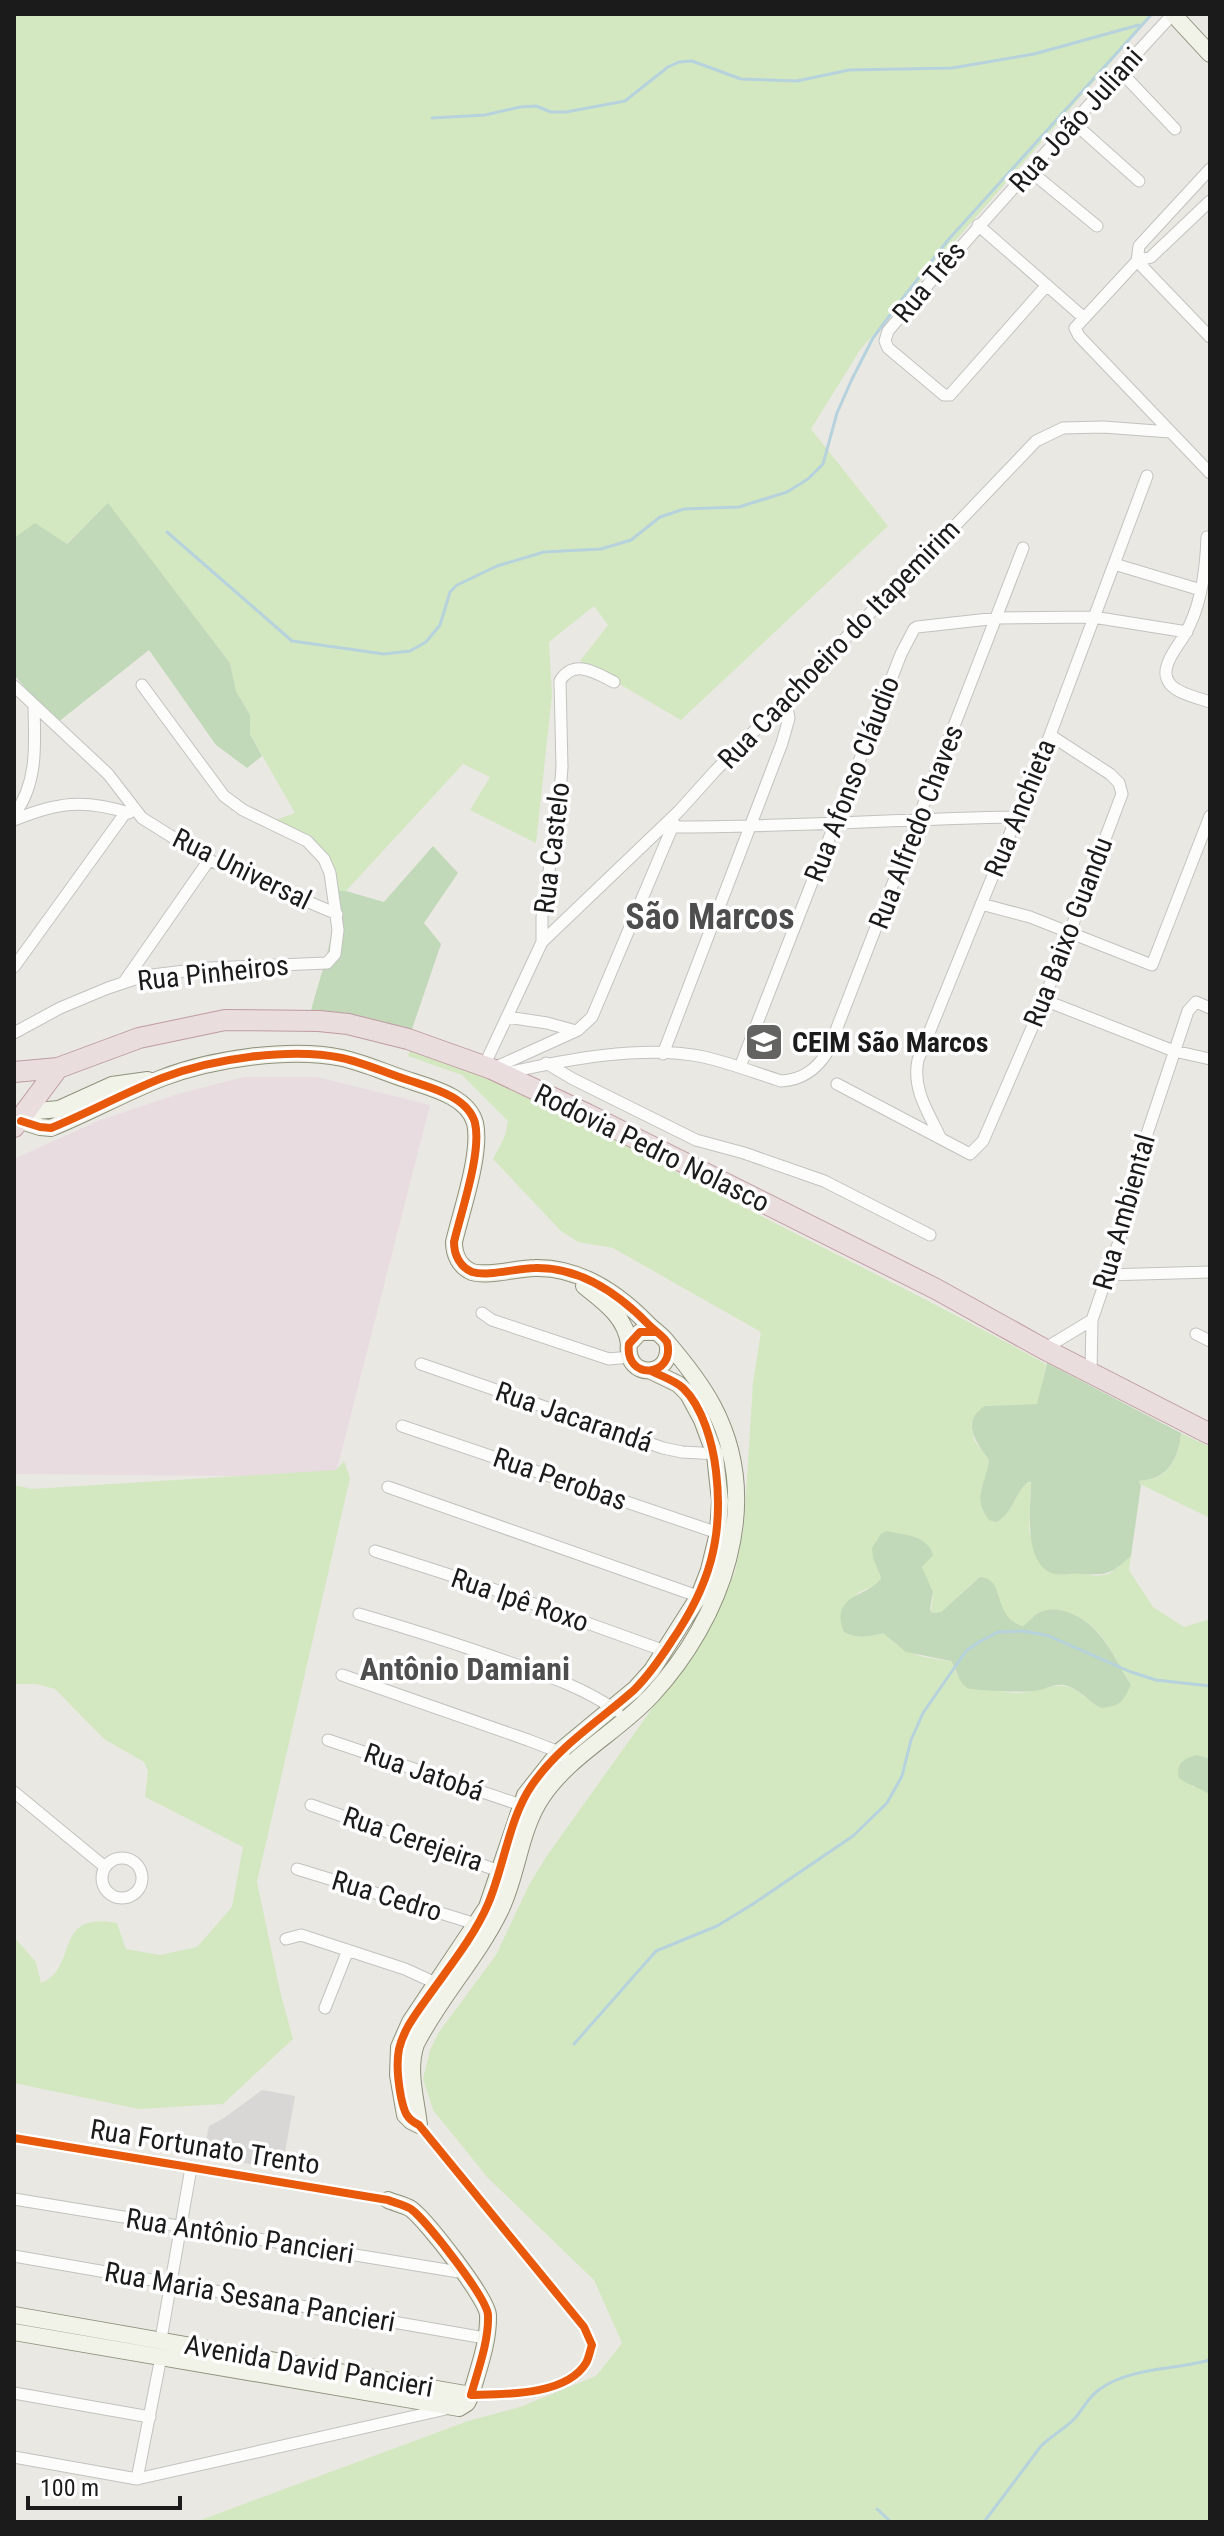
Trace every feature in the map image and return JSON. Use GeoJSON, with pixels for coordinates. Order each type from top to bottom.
{"type":"FeatureCollection","features":[{"type":"Feature","properties":{"kind":"highway","name":"Rodovia Pedro Nolasco"},"geometry":{"type":"LineString","coordinates":[[14,1072],[58,1068],[113,1046],[161,1032],[225,1020],[299,1019],[348,1024],[408,1039],[493,1070],[936,1289],[1044,1349],[1210,1434]]}},
{"type":"Feature","properties":{"kind":"highway"},"geometry":{"type":"LineString","coordinates":[[20,1120],[58,1068]]}},
{"type":"Feature","properties":{"kind":"highway"},"geometry":{"type":"LineString","coordinates":[[14,1084],[22,1094],[20,1120]]}},
{"type":"Feature","properties":{"kind":"street"},"geometry":{"type":"LineString","coordinates":[[1173,14],[1210,54]]}},
{"type":"Feature","properties":{"kind":"street","name":"Rua João Juliani"},"geometry":{"type":"LineString","coordinates":[[978,225],[1173,14]]}},
{"type":"Feature","properties":{"kind":"street"},"geometry":{"type":"LineString","coordinates":[[1120,71],[1175,129]]}},
{"type":"Feature","properties":{"kind":"street"},"geometry":{"type":"LineString","coordinates":[[1074,123],[1139,181]]}},
{"type":"Feature","properties":{"kind":"street"},"geometry":{"type":"LineString","coordinates":[[1137,261],[1139,246],[1210,169]]}},
{"type":"Feature","properties":{"kind":"street"},"geometry":{"type":"LineString","coordinates":[[1030,171],[1097,226]]}},
{"type":"Feature","properties":{"kind":"street"},"geometry":{"type":"LineString","coordinates":[[1194,184],[1210,200],[1151,257],[1137,261],[1075,328],[1079,336],[1210,473]]}},
{"type":"Feature","properties":{"kind":"street"},"geometry":{"type":"LineString","coordinates":[[978,225],[1083,317]]}},
{"type":"Feature","properties":{"kind":"street","name":"Rua Três"},"geometry":{"type":"LineString","coordinates":[[978,225],[888,331],[885,341],[888,348],[944,395],[950,395],[1047,285]]}},
{"type":"Feature","properties":{"kind":"street"},"geometry":{"type":"LineString","coordinates":[[1137,261],[1210,337]]}},
{"type":"Feature","properties":{"kind":"street","name":"Rua Caachoeiro do Itapemirim"},"geometry":{"type":"LineString","coordinates":[[542,942],[679,811],[1025,450],[1046,435],[1063,428],[1103,427],[1170,432]]}},
{"type":"Feature","properties":{"kind":"street"},"geometry":{"type":"LineString","coordinates":[[1059,444],[1063,428]]}},
{"type":"Feature","properties":{"kind":"street","name":"Rua Anchieta"},"geometry":{"type":"LineString","coordinates":[[940,1137],[918,1093],[915,1072],[923,1046],[1050,735],[1147,476]]}},
{"type":"Feature","properties":{"kind":"street"},"geometry":{"type":"LineString","coordinates":[[1207,537],[1208,569],[1187,632],[1167,665],[1167,677],[1177,689],[1210,702]]}},
{"type":"Feature","properties":{"kind":"street","name":"Rua Alfredo Chaves"},"geometry":{"type":"LineString","coordinates":[[740,1067],[781,1081],[792,1081],[811,1072],[828,1051],[1023,548]]}},
{"type":"Feature","properties":{"kind":"street"},"geometry":{"type":"LineString","coordinates":[[1114,564],[1201,590]]}},
{"type":"Feature","properties":{"kind":"street"},"geometry":{"type":"LineString","coordinates":[[998,618],[1093,617],[1187,632]]}},
{"type":"Feature","properties":{"kind":"street","name":"Rua Afonso Cláudio"},"geometry":{"type":"LineString","coordinates":[[740,1067],[910,635],[917,627],[998,618]]}},
{"type":"Feature","properties":{"kind":"street","name":"Rua Castelo"},"geometry":{"type":"LineString","coordinates":[[493,1070],[507,1017],[542,942],[542,917],[561,784],[560,681],[566,672],[576,668],[614,682]]}},
{"type":"Feature","properties":{"kind":"street"},"geometry":{"type":"LineString","coordinates":[[142,685],[219,792],[232,804],[307,841],[318,851],[329,867],[337,914]]}},
{"type":"Feature","properties":{"kind":"street","name":"Rua Universal"},"geometry":{"type":"LineString","coordinates":[[14,686],[108,774],[142,818],[209,860],[337,914]]}},
{"type":"Feature","properties":{"kind":"street"},"geometry":{"type":"LineString","coordinates":[[663,1054],[787,729],[789,718],[785,700]]}},
{"type":"Feature","properties":{"kind":"street"},"geometry":{"type":"LineString","coordinates":[[14,817],[24,797],[34,762],[34,707]]}},
{"type":"Feature","properties":{"kind":"street","name":"Rua Baixo Guandu"},"geometry":{"type":"LineString","coordinates":[[940,1137],[970,1154],[988,1131],[1044,1000],[1122,794],[1119,783],[1110,774],[1050,735]]}},
{"type":"Feature","properties":{"kind":"street"},"geometry":{"type":"LineString","coordinates":[[14,817],[74,803],[92,804],[142,818]]}},
{"type":"Feature","properties":{"kind":"street"},"geometry":{"type":"LineString","coordinates":[[493,1070],[586,1026],[598,1007],[679,811]]}},
{"type":"Feature","properties":{"kind":"street"},"geometry":{"type":"LineString","coordinates":[[14,967],[126,812]]}},
{"type":"Feature","properties":{"kind":"street"},"geometry":{"type":"LineString","coordinates":[[981,904],[1012,911],[1152,965],[1210,816]]}},
{"type":"Feature","properties":{"kind":"street"},"geometry":{"type":"LineString","coordinates":[[672,827],[1015,817]]}},
{"type":"Feature","properties":{"kind":"street"},"geometry":{"type":"LineString","coordinates":[[123,982],[209,860]]}},
{"type":"Feature","properties":{"kind":"street","name":"Rua Pinheiros"},"geometry":{"type":"LineString","coordinates":[[14,1033],[60,1008],[144,976],[209,968],[327,963],[337,948],[337,914]]}},
{"type":"Feature","properties":{"kind":"street"},"geometry":{"type":"LineString","coordinates":[[1044,1000],[1174,1051],[1210,1059]]}},
{"type":"Feature","properties":{"kind":"street","name":"Rua Ambiental"},"geometry":{"type":"LineString","coordinates":[[1044,1349],[1092,1320],[1124,1227],[1145,1140],[1174,1051],[1191,1007],[1196,1002],[1210,1008]]}},
{"type":"Feature","properties":{"kind":"street"},"geometry":{"type":"LineString","coordinates":[[507,1017],[576,1031]]}},
{"type":"Feature","properties":{"kind":"street"},"geometry":{"type":"LineString","coordinates":[[493,1070],[609,1055],[663,1054],[704,1057],[740,1067]]}},
{"type":"Feature","properties":{"kind":"street"},"geometry":{"type":"LineString","coordinates":[[20,1120],[51,1128],[162,1078],[193,1068],[272,1055],[343,1058],[450,1096],[471,1114],[476,1139],[454,1242],[459,1262],[477,1273],[533,1268],[586,1278],[613,1294],[661,1337],[699,1382],[714,1407],[723,1454],[736,1496],[733,1536],[725,1573],[635,1689],[531,1787],[521,1805],[506,1873],[502,1908],[493,1925],[444,1988],[410,2022],[399,2047],[398,2075],[405,2115],[419,2125],[584,2327],[592,2345],[585,2364],[554,2386],[534,2391],[471,2395],[485,2338],[488,2313],[485,2305],[465,2273],[411,2209],[388,2200]]}},
{"type":"Feature","properties":{"kind":"street"},"geometry":{"type":"LineString","coordinates":[[546,1063],[696,1140],[824,1181],[930,1235]]}},
{"type":"Feature","properties":{"kind":"street"},"geometry":{"type":"LineString","coordinates":[[837,1084],[940,1137]]}},
{"type":"Feature","properties":{"kind":"street"},"geometry":{"type":"LineString","coordinates":[[444,1988],[506,1873],[536,1807],[565,1758],[627,1719],[653,1695],[706,1622],[709,1570],[718,1533],[723,1454],[688,1394],[678,1384],[638,1368],[630,1351],[628,1332],[619,1317],[567,1272]]}},
{"type":"Feature","properties":{"kind":"street"},"geometry":{"type":"LineString","coordinates":[[1106,1275],[1210,1272]]}},
{"type":"Feature","properties":{"kind":"street"},"geometry":{"type":"LineString","coordinates":[[482,1313],[505,1324],[609,1359],[630,1351],[640,1332],[661,1337],[669,1349],[666,1361],[651,1371]]}},
{"type":"Feature","properties":{"kind":"street"},"geometry":{"type":"LineString","coordinates":[[1091,1373],[1092,1320]]}},
{"type":"Feature","properties":{"kind":"street"},"geometry":{"type":"LineString","coordinates":[[1196,1334],[1210,1341]]}},
{"type":"Feature","properties":{"kind":"street","name":"Rua Jacarandá"},"geometry":{"type":"LineString","coordinates":[[421,1364],[663,1448],[723,1454]]}},
{"type":"Feature","properties":{"kind":"street","name":"Rua Perobas"},"geometry":{"type":"LineString","coordinates":[[402,1426],[718,1533]]}},
{"type":"Feature","properties":{"kind":"street"},"geometry":{"type":"LineString","coordinates":[[388,1487],[707,1599]]}},
{"type":"Feature","properties":{"kind":"street","name":"Rua Ipê Roxo"},"geometry":{"type":"LineString","coordinates":[[375,1551],[484,1586],[665,1651]]}},
{"type":"Feature","properties":{"kind":"street"},"geometry":{"type":"LineString","coordinates":[[359,1614],[566,1682],[589,1692],[627,1719]]}},
{"type":"Feature","properties":{"kind":"street"},"geometry":{"type":"LineString","coordinates":[[342,1675],[565,1758]]}},
{"type":"Feature","properties":{"kind":"street","name":"Rua Jatobá"},"geometry":{"type":"LineString","coordinates":[[328,1740],[521,1805]]}},
{"type":"Feature","properties":{"kind":"street"},"geometry":{"type":"LineString","coordinates":[[14,1792],[105,1867]]}},
{"type":"Feature","properties":{"kind":"street","name":"Rua Cerejeira"},"geometry":{"type":"LineString","coordinates":[[311,1805],[506,1873]]}},
{"type":"Feature","properties":{"kind":"street","name":"Rua Cedro"},"geometry":{"type":"LineString","coordinates":[[297,1869],[476,1924]]}},
{"type":"Feature","properties":{"kind":"street"},"geometry":{"type":"LineString","coordinates":[[286,1939],[301,1935],[405,1969],[444,1988]]}},
{"type":"Feature","properties":{"kind":"street"},"geometry":{"type":"LineString","coordinates":[[325,2008],[348,1950]]}},
{"type":"Feature","properties":{"kind":"street","name":"Rua Fortunato Trento"},"geometry":{"type":"LineString","coordinates":[[14,2138],[388,2200]]}},
{"type":"Feature","properties":{"kind":"street"},"geometry":{"type":"LineString","coordinates":[[137,2479],[191,2168]]}},
{"type":"Feature","properties":{"kind":"street","name":"Rua Antônio Pancieri"},"geometry":{"type":"LineString","coordinates":[[14,2199],[465,2273]]}},
{"type":"Feature","properties":{"kind":"street","name":"Rua Maria Sesana Pancieri"},"geometry":{"type":"LineString","coordinates":[[14,2256],[485,2338]]}},
{"type":"Feature","properties":{"kind":"street","name":"Avenida David Pancieri"},"geometry":{"type":"LineString","coordinates":[[14,2315],[161,2348],[455,2407],[465,2405],[471,2395],[161,2348],[14,2332]]}},
{"type":"Feature","properties":{"kind":"street"},"geometry":{"type":"LineString","coordinates":[[14,2393],[150,2417]]}},
{"type":"Feature","properties":{"kind":"street"},"geometry":{"type":"LineString","coordinates":[[14,2457],[137,2479],[455,2407]]}},
{"type":"Feature","properties":{"kind":"shaded area"},"geometry":{"type":"Polygon","coordinates":[[[244,1077],[317,1077],[430,1105],[335,1477],[14,1474],[14,1159],[100,1120],[178,1094],[244,1077]]]}},
{"type":"Feature","properties":{"kind":"shaded area"},"geometry":{"type":"Polygon","coordinates":[[[262,2090],[295,2096],[282,2169],[203,2157],[209,2126],[262,2090]]]}},
{"type":"Feature","properties":{"kind":"green space"},"geometry":{"type":"Polygon","coordinates":[[[14,14],[1153,14],[860,350],[811,429],[888,526],[681,720],[580,661],[608,625],[594,606],[549,642],[552,695],[536,843],[470,810],[490,777],[463,764],[346,891],[333,891],[311,839],[264,824],[295,813],[250,734],[250,715],[236,691],[230,663],[108,504],[66,544],[14,537],[14,14]]]}},
{"type":"Feature","properties":{"kind":"green space"},"geometry":{"type":"Polygon","coordinates":[[[108,503],[230,663],[236,691],[250,715],[250,734],[262,756],[247,768],[216,745],[149,650],[57,723],[14,675],[14,538],[35,523],[67,544],[108,503]]]}},
{"type":"Feature","properties":{"kind":"green space"},"geometry":{"type":"Polygon","coordinates":[[[433,846],[458,873],[424,923],[441,944],[411,1032],[311,1011],[331,936],[333,891],[346,891],[384,902],[433,846]]]}},
{"type":"Feature","properties":{"kind":"green space"},"geometry":{"type":"Polygon","coordinates":[[[411,1047],[534,1100],[1046,1364],[1038,1404],[985,1406],[971,1423],[974,1440],[989,1460],[980,1492],[997,1522],[1007,1514],[1023,1487],[1031,1483],[1029,1531],[1037,1557],[1059,1575],[1109,1574],[1131,1556],[1129,1570],[1153,1607],[1184,1627],[1210,1619],[1210,1759],[1198,1755],[1192,1787],[1200,1787],[1210,1795],[1210,2522],[188,2522],[198,2521],[468,2421],[520,2407],[596,2376],[622,2343],[594,2280],[488,2178],[433,2110],[423,2079],[430,2050],[439,2032],[496,1955],[529,1885],[546,1857],[696,1647],[718,1610],[735,1572],[744,1527],[753,1382],[761,1332],[613,1248],[578,1242],[561,1231],[493,1159],[505,1136],[508,1121],[462,1075],[408,1056],[411,1047]],[[873,1558],[881,1578],[877,1585],[859,1592],[842,1609],[844,1632],[863,1637],[883,1633],[911,1653],[951,1661],[958,1677],[1006,1692],[1023,1693],[1059,1686],[1076,1690],[1085,1697],[1131,1685],[1098,1632],[1067,1612],[1049,1609],[1035,1615],[1023,1626],[1005,1614],[998,1592],[973,1583],[941,1612],[932,1613],[933,1593],[922,1567],[927,1560],[873,1558]]]}},
{"type":"Feature","properties":{"kind":"green space"},"geometry":{"type":"Polygon","coordinates":[[[1047,1363],[1181,1433],[1178,1451],[1165,1472],[1139,1481],[1141,1485],[1131,1556],[1108,1572],[1057,1574],[1041,1565],[1035,1555],[1030,1531],[1031,1482],[1023,1487],[1007,1514],[997,1522],[989,1520],[981,1504],[981,1490],[989,1460],[973,1432],[973,1419],[985,1406],[1037,1404],[1047,1363]]]}},
{"type":"Feature","properties":{"kind":"green space"},"geometry":{"type":"Polygon","coordinates":[[[1181,1433],[1210,1447],[1210,1518],[1139,1481],[1157,1477],[1169,1468],[1178,1451],[1181,1433]]]}},
{"type":"Feature","properties":{"kind":"green space"},"geometry":{"type":"Polygon","coordinates":[[[344,1461],[350,1478],[257,1882],[293,2039],[223,2104],[139,2109],[14,2083],[14,1937],[36,1962],[41,1983],[53,1976],[60,1966],[74,1933],[83,1925],[96,1922],[117,1923],[126,1949],[160,1955],[197,1947],[232,1907],[243,1847],[145,1797],[148,1771],[144,1762],[104,1739],[55,1689],[36,1684],[14,1684],[14,1485],[32,1489],[336,1470],[344,1461]]]}},
{"type":"Feature","properties":{"kind":"green space"},"geometry":{"type":"Polygon","coordinates":[[[886,1531],[914,1537],[930,1548],[933,1555],[922,1567],[933,1592],[932,1613],[941,1612],[980,1577],[994,1584],[1007,1615],[1023,1626],[1037,1613],[1052,1609],[1067,1612],[1089,1624],[1105,1642],[1131,1685],[1123,1699],[1101,1708],[1064,1685],[1030,1692],[967,1688],[951,1661],[906,1652],[883,1633],[863,1637],[844,1632],[841,1619],[846,1603],[881,1578],[872,1548],[886,1531]]]}},
{"type":"Feature","properties":{"kind":"green space"},"geometry":{"type":"Polygon","coordinates":[[[1198,1755],[1210,1759],[1210,1795],[1179,1778],[1178,1769],[1182,1762],[1198,1755]]]}},
{"type":"Feature","properties":{"kind":"waterway"},"geometry":{"type":"LineString","coordinates":[[167,532],[292,641],[384,654],[410,651],[426,642],[440,625],[450,592],[457,585],[497,566],[544,552],[601,549],[631,540],[660,517],[684,509],[739,507],[787,492],[808,479],[823,464],[837,413],[852,379],[873,338],[896,307],[948,240],[1152,14]]}},
{"type":"Feature","properties":{"kind":"waterway"},"geometry":{"type":"LineString","coordinates":[[432,118],[485,115],[536,106],[551,112],[566,112],[625,101],[679,62],[692,61],[741,79],[797,81],[849,70],[952,68],[1034,54],[1139,25]]}},
{"type":"Feature","properties":{"kind":"waterway"},"geometry":{"type":"LineString","coordinates":[[574,2044],[656,1951],[717,1926],[753,1904],[853,1836],[887,1803],[902,1776],[911,1740],[923,1713],[966,1651],[979,1642],[998,1632],[1024,1631],[1049,1636],[1156,1680],[1210,1686]]}},
{"type":"Feature","properties":{"kind":"waterway"},"geometry":{"type":"LineString","coordinates":[[984,2522],[1041,2446],[1071,2422],[1100,2389],[1139,2373],[1210,2360]]}},
{"type":"Feature","properties":{"kind":"waterway"},"geometry":{"type":"LineString","coordinates":[[877,2509],[891,2522]]}},
{"type":"Feature","properties":{"kind":"cycle path"},"geometry":{"type":"LineString","coordinates":[[21,1121],[51,1128],[162,1078],[227,1060],[299,1054],[342,1058],[359,1063],[448,1095],[471,1114],[475,1123],[476,1150],[454,1242],[457,1256],[464,1267],[472,1272],[486,1273],[528,1268],[552,1269],[598,1284],[625,1303],[667,1342],[668,1354],[664,1363],[658,1368],[641,1369],[630,1356],[629,1344],[640,1332],[656,1332]]}},
{"type":"Feature","properties":{"kind":"cycle path"},"geometry":{"type":"LineString","coordinates":[[14,2138],[388,2200],[406,2206],[442,2243],[485,2306],[487,2335],[471,2395],[533,2391],[564,2382],[577,2374],[586,2363],[592,2345],[584,2327],[419,2125],[406,2114],[400,2091],[398,2061],[401,2042],[410,2024],[482,1916],[494,1890],[512,1827],[532,1785],[567,1746],[644,1679],[684,1622],[704,1581],[711,1561],[718,1518],[716,1471],[710,1438],[696,1405],[683,1388],[651,1371]]}},
{"type":"Feature","properties":{"kind":"place","name":"CEIM São Marcos"},"geometry":{"type":"Point","coordinates":[764,1042]}},
{"type":"Feature","properties":{"kind":"district","name":"São Marcos"},"geometry":{"type":"Point","coordinates":[710,917]}},
{"type":"Feature","properties":{"kind":"district","name":"Antônio Damiani"},"geometry":{"type":"Point","coordinates":[465,1669]}}]}
